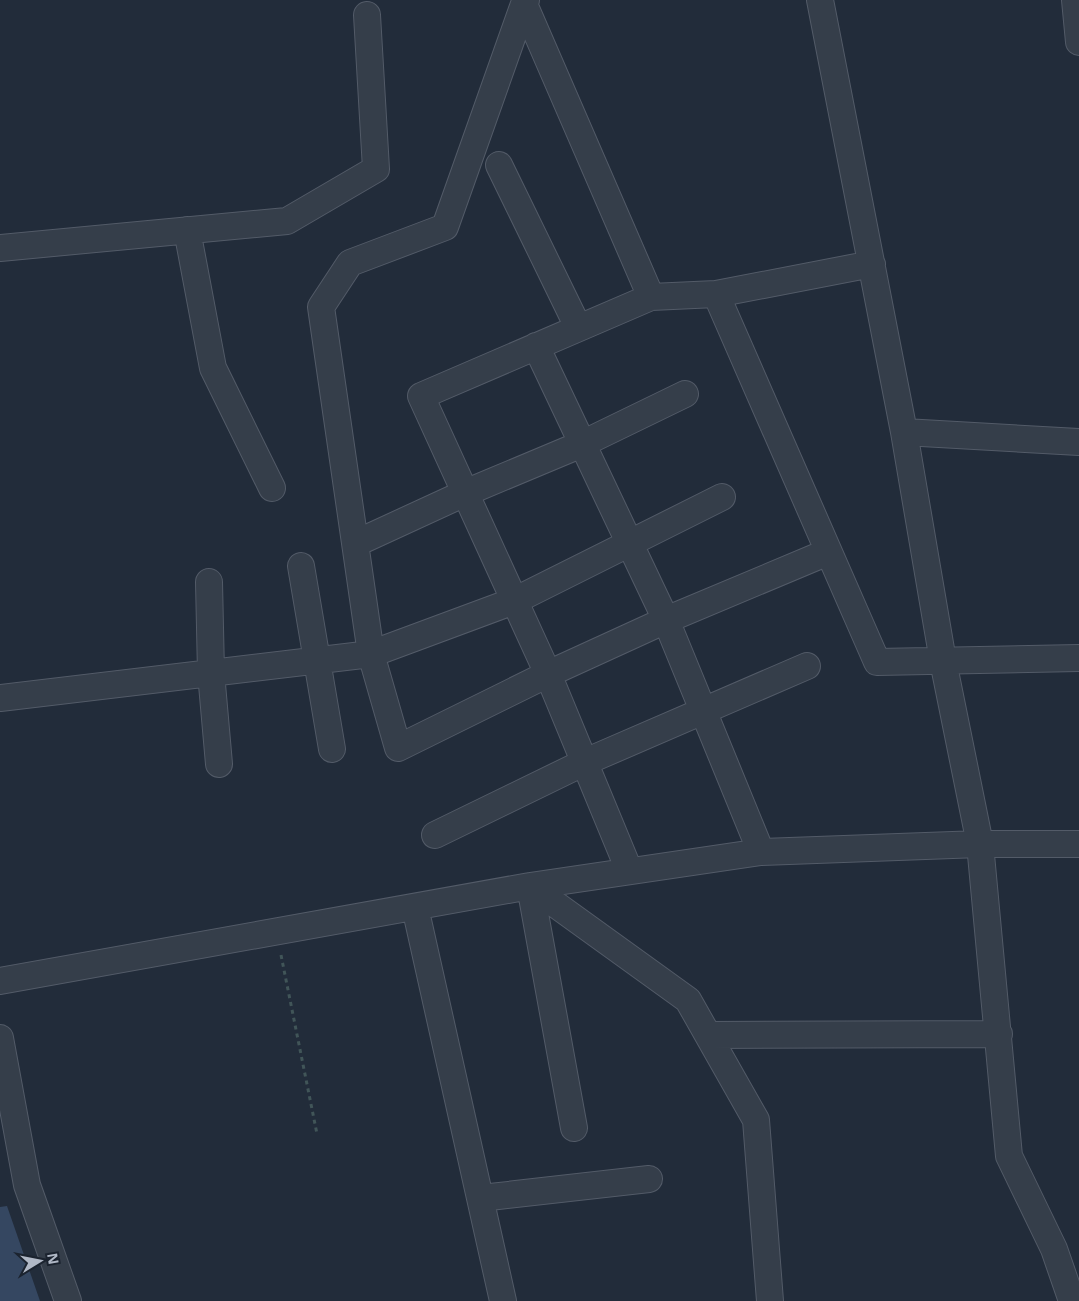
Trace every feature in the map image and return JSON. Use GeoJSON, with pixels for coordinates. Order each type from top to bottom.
{"type":"FeatureCollection","features":[{"type":"Feature","properties":{"kind":"street"},"geometry":{"type":"LineString","coordinates":[[820,0],[904,432],[943,662],[980,844],[1009,1156],[1054,1249],[1072,1301]]}},
{"type":"Feature","properties":{"kind":"street"},"geometry":{"type":"LineString","coordinates":[[1076,0],[1079,42]]}},
{"type":"Feature","properties":{"kind":"street"},"geometry":{"type":"LineString","coordinates":[[525,2],[650,297]]}},
{"type":"Feature","properties":{"kind":"street"},"geometry":{"type":"LineString","coordinates":[[525,2],[445,227],[350,263],[321,307],[371,654],[398,748],[548,674],[666,620],[828,552]]}},
{"type":"Feature","properties":{"kind":"street"},"geometry":{"type":"LineString","coordinates":[[0,248],[287,221],[376,169],[367,15]]}},
{"type":"Feature","properties":{"kind":"street"},"geometry":{"type":"LineString","coordinates":[[499,166],[578,327]]}},
{"type":"Feature","properties":{"kind":"street"},"geometry":{"type":"LineString","coordinates":[[187,230],[213,368],[272,488]]}},
{"type":"Feature","properties":{"kind":"street"},"geometry":{"type":"LineString","coordinates":[[629,870],[548,674],[422,396],[650,297],[716,294],[872,264]]}},
{"type":"Feature","properties":{"kind":"street"},"geometry":{"type":"LineString","coordinates":[[716,294],[877,662],[1079,658]]}},
{"type":"Feature","properties":{"kind":"street"},"geometry":{"type":"LineString","coordinates":[[536,346],[666,620],[761,852]]}},
{"type":"Feature","properties":{"kind":"street"},"geometry":{"type":"LineString","coordinates":[[363,540],[465,493],[582,444],[685,394]]}},
{"type":"Feature","properties":{"kind":"street"},"geometry":{"type":"LineString","coordinates":[[904,432],[1079,442]]}},
{"type":"Feature","properties":{"kind":"street"},"geometry":{"type":"LineString","coordinates":[[0,698],[371,654],[514,600],[722,497]]}},
{"type":"Feature","properties":{"kind":"street"},"geometry":{"type":"LineString","coordinates":[[301,566],[332,750]]}},
{"type":"Feature","properties":{"kind":"street"},"geometry":{"type":"LineString","coordinates":[[210,582],[211,673],[219,764]]}},
{"type":"Feature","properties":{"kind":"street"},"geometry":{"type":"LineString","coordinates":[[435,835],[584,762],[807,666]]}},
{"type":"Feature","properties":{"kind":"street"},"geometry":{"type":"LineString","coordinates":[[0,981],[530,886],[761,852],[980,844],[1079,844]]}},
{"type":"Feature","properties":{"kind":"street"},"geometry":{"type":"LineString","coordinates":[[530,886],[688,1000],[756,1120],[770,1301]]}},
{"type":"Feature","properties":{"kind":"street"},"geometry":{"type":"LineString","coordinates":[[530,886],[574,1128]]}},
{"type":"Feature","properties":{"kind":"street"},"geometry":{"type":"LineString","coordinates":[[415,907],[503,1301]]}},
{"type":"Feature","properties":{"kind":"street"},"geometry":{"type":"LineString","coordinates":[[708,1035],[999,1034]]}},
{"type":"Feature","properties":{"kind":"street"},"geometry":{"type":"LineString","coordinates":[[0,1038],[26,1185],[68,1301]]}},
{"type":"Feature","properties":{"kind":"street"},"geometry":{"type":"LineString","coordinates":[[481,1198],[649,1179]]}},
{"type":"Feature","properties":{"kind":"path"},"geometry":{"type":"LineString","coordinates":[[276,932],[317,1134]]}},
{"type":"Feature","properties":{"kind":"water"},"geometry":{"type":"Polygon","coordinates":[[[7,1206],[40,1301],[0,1301],[0,1207],[7,1206]]]}}]}
